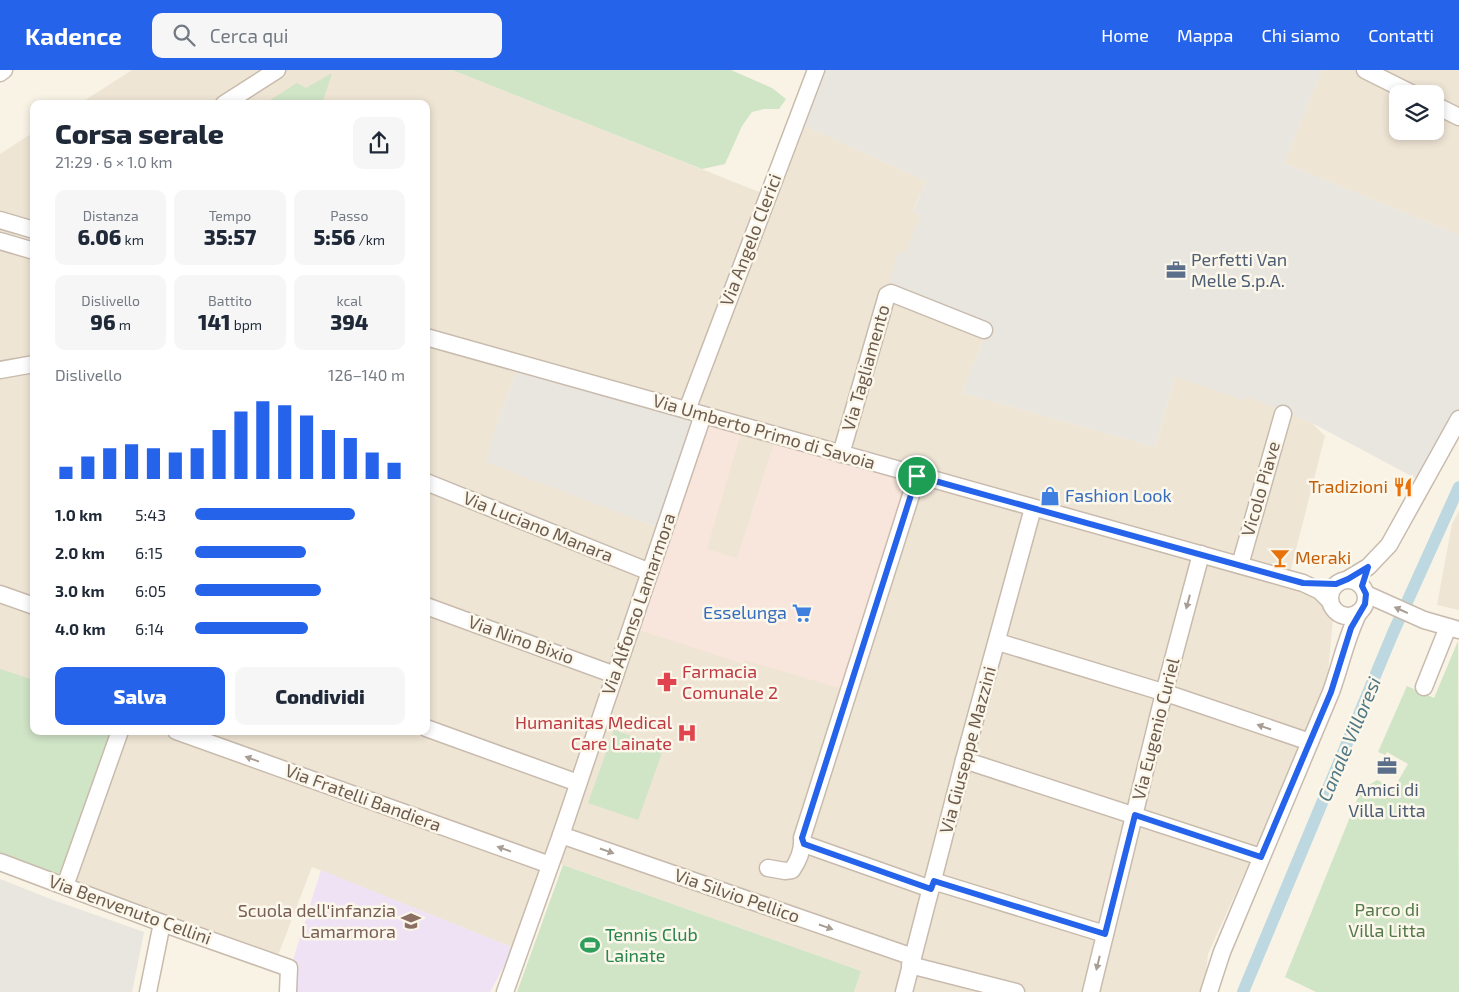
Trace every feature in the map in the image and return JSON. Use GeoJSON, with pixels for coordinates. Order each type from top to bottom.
{"type":"FeatureCollection","features":[{"type":"Feature","properties":{"kind":"street"},"geometry":{"type":"LineString","coordinates":[[0,73],[4,70]]}},
{"type":"Feature","properties":{"kind":"street"},"geometry":{"type":"LineString","coordinates":[[230,100],[277,70]]}},
{"type":"Feature","properties":{"kind":"street","name":"Via Angelo Clerici"},"geometry":{"type":"LineString","coordinates":[[687,410],[816,70]]}},
{"type":"Feature","properties":{"kind":"street"},"geometry":{"type":"LineString","coordinates":[[1365,70],[1395,85]]}},
{"type":"Feature","properties":{"kind":"street"},"geometry":{"type":"LineString","coordinates":[[1444,110],[1459,117]]}},
{"type":"Feature","properties":{"kind":"street"},"geometry":{"type":"LineString","coordinates":[[0,220],[30,229]]}},
{"type":"Feature","properties":{"kind":"street"},"geometry":{"type":"LineString","coordinates":[[0,241],[30,250]]}},
{"type":"Feature","properties":{"kind":"street","name":"Via Tagliamento"},"geometry":{"type":"LineString","coordinates":[[841,454],[887,295],[891,293],[984,330]]}},
{"type":"Feature","properties":{"kind":"street","name":"Via Umberto Primo di Savoia"},"geometry":{"type":"LineString","coordinates":[[430,338],[1303,583],[1320,591],[1329,600]]}},
{"type":"Feature","properties":{"kind":"street"},"geometry":{"type":"LineString","coordinates":[[0,370],[30,365]]}},
{"type":"Feature","properties":{"kind":"street","name":"Via Alfonso Lamarmora"},"geometry":{"type":"LineString","coordinates":[[505,992],[561,835],[703,414]]}},
{"type":"Feature","properties":{"kind":"street","name":"Vicolo Piave"},"geometry":{"type":"LineString","coordinates":[[1240,565],[1283,414]]}},
{"type":"Feature","properties":{"kind":"street"},"geometry":{"type":"LineString","coordinates":[[1209,992],[1222,952],[1334,683],[1358,612],[1365,604],[1358,588],[1368,567],[1393,537],[1459,419]]}},
{"type":"Feature","properties":{"kind":"street"},"geometry":{"type":"LineString","coordinates":[[768,868],[785,871],[792,870],[798,862],[804,844],[802,838],[917,476]]}},
{"type":"Feature","properties":{"kind":"street","name":"Via Luciano Manara"},"geometry":{"type":"LineString","coordinates":[[430,484],[650,572]]}},
{"type":"Feature","properties":{"kind":"street","name":"Via Giuseppe Mazzini"},"geometry":{"type":"LineString","coordinates":[[904,992],[964,760],[998,642],[1033,508]]}},
{"type":"Feature","properties":{"kind":"street","name":"Via Eugenio Curiel"},"geometry":{"type":"LineString","coordinates":[[1091,992],[1164,692],[1201,554]]}},
{"type":"Feature","properties":{"kind":"street","name":"Via Umberto Primo di Savoia"},"geometry":{"type":"LineString","coordinates":[[1303,583],[1358,588],[1424,620],[1454,629]]}},
{"type":"Feature","properties":{"kind":"street"},"geometry":{"type":"LineString","coordinates":[[1358,588],[1332,588],[1329,600],[1332,608],[1340,614],[1349,616],[1358,612]]}},
{"type":"Feature","properties":{"kind":"street"},"geometry":{"type":"LineString","coordinates":[[0,594],[30,605]]}},
{"type":"Feature","properties":{"kind":"street","name":"Via Nino Bixio"},"geometry":{"type":"LineString","coordinates":[[430,607],[615,675]]}},
{"type":"Feature","properties":{"kind":"street"},"geometry":{"type":"LineString","coordinates":[[1340,614],[1348,639]]}},
{"type":"Feature","properties":{"kind":"street"},"geometry":{"type":"LineString","coordinates":[[1424,687],[1454,629]]}},
{"type":"Feature","properties":{"kind":"street"},"geometry":{"type":"LineString","coordinates":[[998,642],[1164,692],[1310,742]]}},
{"type":"Feature","properties":{"kind":"street"},"geometry":{"type":"LineString","coordinates":[[430,729],[578,783]]}},
{"type":"Feature","properties":{"kind":"street"},"geometry":{"type":"LineString","coordinates":[[65,886],[119,735]]}},
{"type":"Feature","properties":{"kind":"street","name":"Via Fratelli Bandiera"},"geometry":{"type":"LineString","coordinates":[[187,735],[550,865]]}},
{"type":"Feature","properties":{"kind":"street"},"geometry":{"type":"LineString","coordinates":[[964,760],[1261,857]]}},
{"type":"Feature","properties":{"kind":"street","name":"Via Silvio Pellico"},"geometry":{"type":"LineString","coordinates":[[561,835],[912,961],[1016,992]]}},
{"type":"Feature","properties":{"kind":"street"},"geometry":{"type":"LineString","coordinates":[[804,844],[932,885],[1105,934]]}},
{"type":"Feature","properties":{"kind":"street","name":"Via Benvenuto Cellini"},"geometry":{"type":"LineString","coordinates":[[0,862],[289,968],[288,992]]}},
{"type":"Feature","properties":{"kind":"street"},"geometry":{"type":"LineString","coordinates":[[148,992],[162,923]]}},
{"type":"Feature","properties":{"kind":"shaded area"},"geometry":{"type":"Polygon","coordinates":[[[132,70],[452,70],[762,193],[683,401],[430,332],[430,100],[85,100],[132,70]]]}},
{"type":"Feature","properties":{"kind":"shaded area","name":"Perfetti Van Melle S.p.A."},"geometry":{"type":"Polygon","coordinates":[[[826,70],[1322,70],[1284,163],[1459,235],[1459,410],[1417,479],[1312,423],[1247,396],[1244,401],[1175,376],[1155,447],[962,393],[989,326],[888,286],[899,251],[905,253],[921,215],[913,212],[926,181],[805,126],[826,70]]]}},
{"type":"Feature","properties":{"kind":"shaded area"},"geometry":{"type":"Polygon","coordinates":[[[1322,70],[1459,70],[1459,235],[1284,163],[1322,70]]]}},
{"type":"Feature","properties":{"kind":"shaded area"},"geometry":{"type":"Polygon","coordinates":[[[805,126],[926,181],[913,211],[921,215],[905,254],[899,251],[989,326],[962,393],[1155,447],[1175,376],[1244,400],[1246,395],[1312,423],[1325,436],[1290,573],[697,404],[805,126]]]}},
{"type":"Feature","properties":{"kind":"shaded area"},"geometry":{"type":"Polygon","coordinates":[[[30,135],[30,224],[0,215],[0,154],[30,135]]]}},
{"type":"Feature","properties":{"kind":"shaded area"},"geometry":{"type":"Polygon","coordinates":[[[0,228],[30,237],[30,735],[111,735],[61,878],[0,855],[0,228]]]}},
{"type":"Feature","properties":{"kind":"shaded area"},"geometry":{"type":"Polygon","coordinates":[[[430,344],[518,367],[494,432],[487,462],[662,529],[514,948],[312,867],[277,958],[73,889],[127,735],[430,735],[430,344]]]}},
{"type":"Feature","properties":{"kind":"shaded area"},"geometry":{"type":"Polygon","coordinates":[[[518,367],[700,416],[662,529],[486,462],[494,432],[518,367]]]}},
{"type":"Feature","properties":{"kind":"shaded area"},"geometry":{"type":"Polygon","coordinates":[[[704,418],[742,429],[707,549],[737,558],[776,438],[915,477],[849,691],[744,660],[743,664],[634,628],[704,418]]]}},
{"type":"Feature","properties":{"kind":"shaded area"},"geometry":{"type":"Polygon","coordinates":[[[742,429],[776,438],[737,559],[706,549],[742,429]]]}},
{"type":"Feature","properties":{"kind":"shaded area"},"geometry":{"type":"Polygon","coordinates":[[[915,477],[1335,598],[1326,694],[1208,954],[1204,992],[854,992],[861,971],[555,862],[634,628],[743,663],[915,477]]]}},
{"type":"Feature","properties":{"kind":"shaded area"},"geometry":{"type":"Polygon","coordinates":[[[1459,511],[1459,610],[1437,605],[1452,524],[1459,511]]]}},
{"type":"Feature","properties":{"kind":"shaded area"},"geometry":{"type":"Polygon","coordinates":[[[321,870],[514,948],[490,992],[293,992],[299,964],[293,960],[321,870]]]}},
{"type":"Feature","properties":{"kind":"shaded area"},"geometry":{"type":"Polygon","coordinates":[[[0,879],[144,932],[132,992],[0,992],[0,879]]]}},
{"type":"Feature","properties":{"kind":"green space"},"geometry":{"type":"Polygon","coordinates":[[[452,70],[731,70],[772,88],[786,99],[779,109],[764,109],[752,112],[742,126],[725,164],[702,169],[452,70]]]}},
{"type":"Feature","properties":{"kind":"green space"},"geometry":{"type":"Polygon","coordinates":[[[332,73],[323,100],[270,100],[297,83],[306,88],[332,73]]]}},
{"type":"Feature","properties":{"kind":"green space","name":"Parco di Villa Litta"},"geometry":{"type":"Polygon","coordinates":[[[1458,641],[1459,992],[1316,992],[1285,977],[1361,790],[1377,780],[1394,788],[1408,764],[1387,752],[1385,755],[1378,752],[1407,686],[1434,698],[1458,641]]]}},
{"type":"Feature","properties":{"kind":"green space"},"geometry":{"type":"Polygon","coordinates":[[[0,669],[30,679],[30,735],[110,735],[62,871],[50,875],[0,856],[0,669]]]}},
{"type":"Feature","properties":{"kind":"green space"},"geometry":{"type":"Polygon","coordinates":[[[614,730],[664,747],[638,820],[588,803],[614,730]]]}},
{"type":"Feature","properties":{"kind":"green space"},"geometry":{"type":"Polygon","coordinates":[[[563,865],[861,971],[854,992],[517,992],[563,865]]]}},
{"type":"Feature","properties":{"kind":"waterway","name":"Canale Villoresi"},"geometry":{"type":"LineString","coordinates":[[1243,992],[1393,633],[1459,487]]}},
{"type":"Feature","properties":{"kind":"place","name":"Perfetti Van Melle S.p.A."},"geometry":{"type":"Point","coordinates":[1176,270]}},
{"type":"Feature","properties":{"kind":"place","name":"Tradizioni"},"geometry":{"type":"Point","coordinates":[1403,487]}},
{"type":"Feature","properties":{"kind":"place","name":"Fashion Look"},"geometry":{"type":"Point","coordinates":[1050,496]}},
{"type":"Feature","properties":{"kind":"place","name":"Meraki"},"geometry":{"type":"Point","coordinates":[1280,558]}},
{"type":"Feature","properties":{"kind":"place","name":"Esselunga"},"geometry":{"type":"Point","coordinates":[802,613]}},
{"type":"Feature","properties":{"kind":"place","name":"Farmacia Comunale 2"},"geometry":{"type":"Point","coordinates":[667,682]}},
{"type":"Feature","properties":{"kind":"place","name":"Humanitas Medical Care Lainate"},"geometry":{"type":"Point","coordinates":[687,733]}},
{"type":"Feature","properties":{"kind":"place","name":"Amici di Villa Litta"},"geometry":{"type":"Point","coordinates":[1387,766]}},
{"type":"Feature","properties":{"kind":"place","name":"Scuola dell'infanzia Lamarmora"},"geometry":{"type":"Point","coordinates":[411,921]}},
{"type":"Feature","properties":{"kind":"place","name":"Tennis Club Lainate"},"geometry":{"type":"Point","coordinates":[590,945]}},
{"type":"Feature","properties":{"kind":"route"},"geometry":{"type":"LineString","coordinates":[[917,476],[1303,583],[1336,584],[1368,567],[1362,586],[1366,594],[1365,604],[1358,612],[1351,628],[1331,692],[1303,762],[1261,857],[1135,815],[1105,934],[934,881],[931,889],[804,844],[802,838],[917,476]]}}]}
